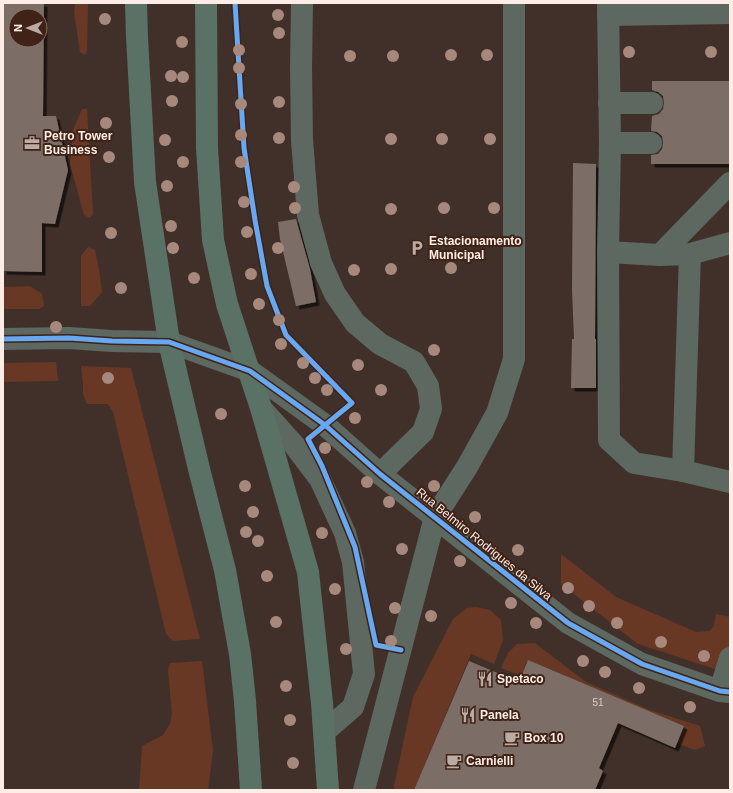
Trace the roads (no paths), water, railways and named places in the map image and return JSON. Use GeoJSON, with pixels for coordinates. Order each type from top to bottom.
{"type":"FeatureCollection","features":[{"type":"Feature","properties":{"kind":"main road"},"geometry":{"type":"LineString","coordinates":[[136,3],[145,182],[169,342],[225,570],[240,654],[251,790]]}},
{"type":"Feature","properties":{"kind":"main road"},"geometry":{"type":"LineString","coordinates":[[206,3],[207,148],[213,240],[227,304],[250,371],[308,572],[322,703],[328,790]]}},
{"type":"Feature","properties":{"kind":"street"},"geometry":{"type":"LineString","coordinates":[[302,3],[302,140],[306,200],[308,215],[321,263],[335,294],[355,323],[380,344],[414,362],[428,386],[431,408],[424,432],[380,474]]}},
{"type":"Feature","properties":{"kind":"street"},"geometry":{"type":"LineString","coordinates":[[364,790],[435,517],[467,466],[497,413],[514,359],[514,3]]}},
{"type":"Feature","properties":{"kind":"street"},"geometry":{"type":"LineString","coordinates":[[730,14],[608,9],[610,143],[608,252],[608,440],[634,463],[683,471],[730,482]]}},
{"type":"Feature","properties":{"kind":"street"},"geometry":{"type":"LineString","coordinates":[[609,103],[652,102]]}},
{"type":"Feature","properties":{"kind":"street"},"geometry":{"type":"LineString","coordinates":[[610,143],[651,143]]}},
{"type":"Feature","properties":{"kind":"street"},"geometry":{"type":"LineString","coordinates":[[660,255],[730,183]]}},
{"type":"Feature","properties":{"kind":"street"},"geometry":{"type":"LineString","coordinates":[[608,252],[660,255],[690,254],[730,243]]}},
{"type":"Feature","properties":{"kind":"street"},"geometry":{"type":"LineString","coordinates":[[683,471],[690,254]]}},
{"type":"Feature","properties":{"kind":"street","name":"Rua Belmiro Rodrigues da Silva"},"geometry":{"type":"LineString","coordinates":[[3,339],[69,338],[112,341],[169,342],[250,371],[325,425],[380,474],[568,623],[642,664],[725,692],[730,658]]}},
{"type":"Feature","properties":{"kind":"street"},"geometry":{"type":"LineString","coordinates":[[261,408],[295,446],[320,480],[345,533],[353,562],[364,674],[353,707],[324,732]]}},
{"type":"Feature","properties":{"kind":"place","name":"Petro Tower Business"},"geometry":{"type":"Point","coordinates":[32,143]}},
{"type":"Feature","properties":{"kind":"place","name":"Estacionamento Municipal"},"geometry":{"type":"Point","coordinates":[417,248]}},
{"type":"Feature","properties":{"kind":"place","name":"Spetaco"},"geometry":{"type":"Point","coordinates":[485,679]}},
{"type":"Feature","properties":{"kind":"place","name":"Panela"},"geometry":{"type":"Point","coordinates":[468,715]}},
{"type":"Feature","properties":{"kind":"place","name":"Box 10"},"geometry":{"type":"Point","coordinates":[512,738]}},
{"type":"Feature","properties":{"kind":"place","name":"Carnielli"},"geometry":{"type":"Point","coordinates":[454,761]}}]}
